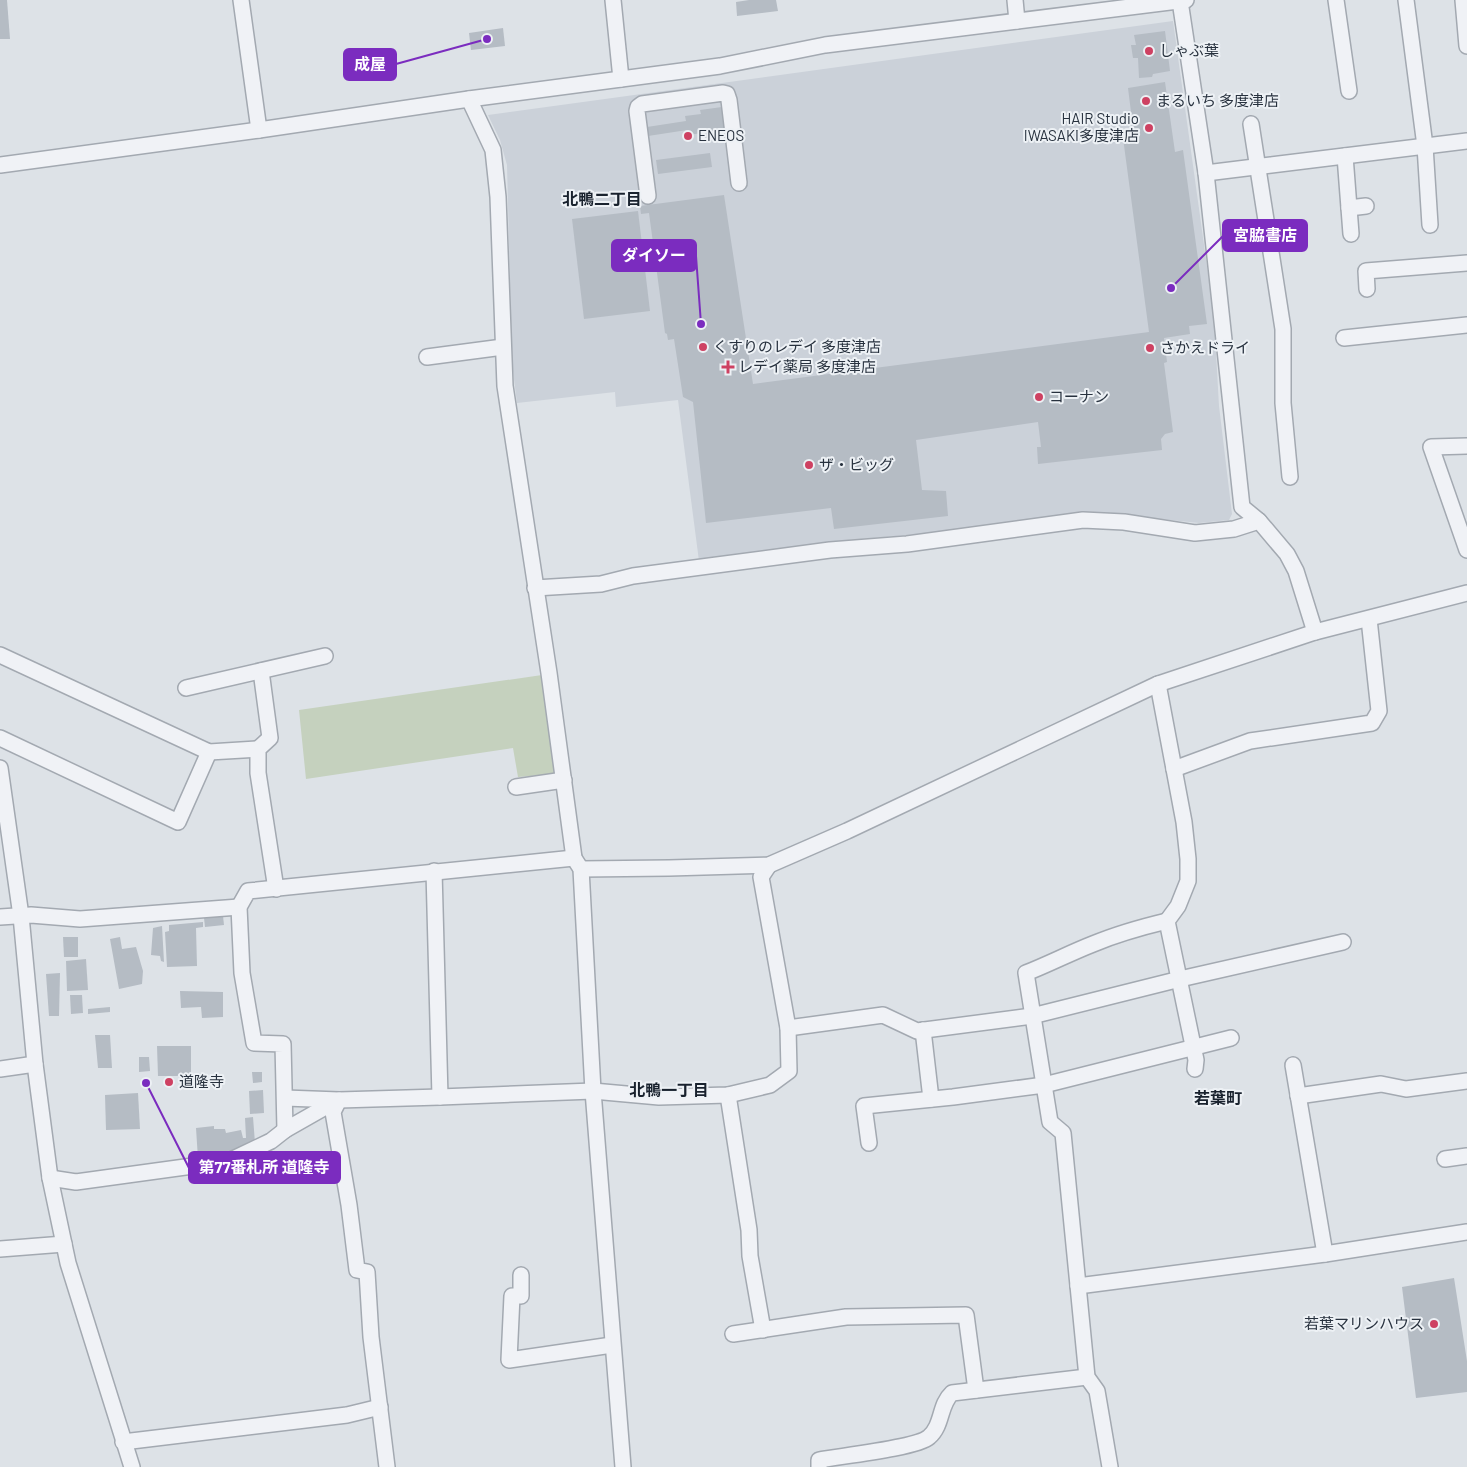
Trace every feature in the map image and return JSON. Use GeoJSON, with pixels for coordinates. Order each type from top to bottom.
{"type":"FeatureCollection","features":[{"type":"Feature","properties":{"kind":"street"},"geometry":{"type":"LineString","coordinates":[[240,0],[260,130]]}},
{"type":"Feature","properties":{"kind":"street"},"geometry":{"type":"LineString","coordinates":[[613,0],[621,79]]}},
{"type":"Feature","properties":{"kind":"street"},"geometry":{"type":"LineString","coordinates":[[1015,0],[1017,21]]}},
{"type":"Feature","properties":{"kind":"street"},"geometry":{"type":"LineString","coordinates":[[0,165],[720,66],[825,45],[1183,0],[1206,173],[1242,507],[1259,521],[1287,554],[1296,571],[1316,632]]}},
{"type":"Feature","properties":{"kind":"street"},"geometry":{"type":"LineString","coordinates":[[1336,0],[1349,91]]}},
{"type":"Feature","properties":{"kind":"street"},"geometry":{"type":"LineString","coordinates":[[1406,0],[1425,146],[1430,225]]}},
{"type":"Feature","properties":{"kind":"street"},"geometry":{"type":"LineString","coordinates":[[1463,0],[1467,46]]}},
{"type":"Feature","properties":{"kind":"street"},"geometry":{"type":"LineString","coordinates":[[648,196],[637,111],[638,106],[642,104],[727,94],[730,100],[739,183]]}},
{"type":"Feature","properties":{"kind":"street"},"geometry":{"type":"LineString","coordinates":[[469,99],[493,150],[498,197],[505,386],[577,863],[592,1091],[623,1467]]}},
{"type":"Feature","properties":{"kind":"street"},"geometry":{"type":"LineString","coordinates":[[1251,124],[1283,329],[1283,403],[1290,476]]}},
{"type":"Feature","properties":{"kind":"street"},"geometry":{"type":"LineString","coordinates":[[1206,173],[1467,142]]}},
{"type":"Feature","properties":{"kind":"street"},"geometry":{"type":"LineString","coordinates":[[1345,156],[1351,234]]}},
{"type":"Feature","properties":{"kind":"street"},"geometry":{"type":"LineString","coordinates":[[1349,208],[1366,206]]}},
{"type":"Feature","properties":{"kind":"street"},"geometry":{"type":"LineString","coordinates":[[1367,289],[1366,271],[1467,263]]}},
{"type":"Feature","properties":{"kind":"street"},"geometry":{"type":"LineString","coordinates":[[1344,338],[1467,325]]}},
{"type":"Feature","properties":{"kind":"street"},"geometry":{"type":"LineString","coordinates":[[427,357],[503,347]]}},
{"type":"Feature","properties":{"kind":"street"},"geometry":{"type":"LineString","coordinates":[[1467,446],[1431,448],[1467,550]]}},
{"type":"Feature","properties":{"kind":"street"},"geometry":{"type":"LineString","coordinates":[[535,588],[601,584],[633,576],[830,550],[907,544],[1083,520],[1124,522],[1195,533],[1234,530],[1259,521]]}},
{"type":"Feature","properties":{"kind":"street"},"geometry":{"type":"LineString","coordinates":[[285,1130],[283,1044],[254,1043],[242,973],[240,907],[248,891],[434,871],[577,863],[669,868],[769,864],[847,831],[1158,684],[1316,632],[1467,593]]}},
{"type":"Feature","properties":{"kind":"street"},"geometry":{"type":"LineString","coordinates":[[1174,769],[1250,741],[1372,723],[1379,711],[1369,619]]}},
{"type":"Feature","properties":{"kind":"street"},"geometry":{"type":"LineString","coordinates":[[0,655],[210,752],[258,749],[270,738],[261,670]]}},
{"type":"Feature","properties":{"kind":"street"},"geometry":{"type":"LineString","coordinates":[[186,688],[324,656]]}},
{"type":"Feature","properties":{"kind":"street"},"geometry":{"type":"LineString","coordinates":[[1110,1467],[1097,1392],[1087,1377],[1063,1133],[1050,1122],[1026,973],[1137,928],[1167,921],[1178,906],[1188,881],[1188,859],[1184,822],[1158,684]]}},
{"type":"Feature","properties":{"kind":"street"},"geometry":{"type":"LineString","coordinates":[[0,738],[178,822],[210,752]]}},
{"type":"Feature","properties":{"kind":"street"},"geometry":{"type":"LineString","coordinates":[[258,749],[258,773],[276,889]]}},
{"type":"Feature","properties":{"kind":"street"},"geometry":{"type":"LineString","coordinates":[[0,768],[21,916],[35,1064],[50,1178],[68,1263],[132,1466]]}},
{"type":"Feature","properties":{"kind":"street"},"geometry":{"type":"LineString","coordinates":[[516,787],[564,780]]}},
{"type":"Feature","properties":{"kind":"street"},"geometry":{"type":"LineString","coordinates":[[285,1098],[339,1100],[592,1091],[658,1097],[728,1095],[770,1085],[789,1071],[788,1028],[761,877],[769,864]]}},
{"type":"Feature","properties":{"kind":"street"},"geometry":{"type":"LineString","coordinates":[[434,871],[440,1097]]}},
{"type":"Feature","properties":{"kind":"street"},"geometry":{"type":"LineString","coordinates":[[0,917],[31,915],[80,919],[240,907]]}},
{"type":"Feature","properties":{"kind":"street"},"geometry":{"type":"LineString","coordinates":[[1167,921],[1194,1048],[1195,1068]]}},
{"type":"Feature","properties":{"kind":"street"},"geometry":{"type":"LineString","coordinates":[[788,1028],[883,1015],[917,1031],[1032,1016],[1180,979],[1344,942]]}},
{"type":"Feature","properties":{"kind":"street"},"geometry":{"type":"LineString","coordinates":[[923,1030],[931,1099]]}},
{"type":"Feature","properties":{"kind":"street"},"geometry":{"type":"LineString","coordinates":[[869,1143],[864,1106],[1044,1085],[1231,1038]]}},
{"type":"Feature","properties":{"kind":"street"},"geometry":{"type":"LineString","coordinates":[[0,1069],[35,1064]]}},
{"type":"Feature","properties":{"kind":"street"},"geometry":{"type":"LineString","coordinates":[[1293,1065],[1325,1254]]}},
{"type":"Feature","properties":{"kind":"street"},"geometry":{"type":"LineString","coordinates":[[1298,1096],[1381,1084],[1406,1089],[1467,1081]]}},
{"type":"Feature","properties":{"kind":"street"},"geometry":{"type":"LineString","coordinates":[[728,1095],[749,1230],[750,1256],[763,1330]]}},
{"type":"Feature","properties":{"kind":"street"},"geometry":{"type":"LineString","coordinates":[[50,1178],[76,1182],[229,1161],[271,1141],[324,1106],[339,1100]]}},
{"type":"Feature","properties":{"kind":"street"},"geometry":{"type":"LineString","coordinates":[[339,1100],[333,1112],[349,1206],[357,1270],[367,1272],[371,1337],[387,1467]]}},
{"type":"Feature","properties":{"kind":"street"},"geometry":{"type":"LineString","coordinates":[[1444,1159],[1467,1156]]}},
{"type":"Feature","properties":{"kind":"street"},"geometry":{"type":"LineString","coordinates":[[1078,1286],[1325,1254],[1467,1232]]}},
{"type":"Feature","properties":{"kind":"street"},"geometry":{"type":"LineString","coordinates":[[0,1249],[64,1244]]}},
{"type":"Feature","properties":{"kind":"street"},"geometry":{"type":"LineString","coordinates":[[521,1275],[521,1296],[512,1296],[509,1360],[612,1345]]}},
{"type":"Feature","properties":{"kind":"street"},"geometry":{"type":"LineString","coordinates":[[733,1334],[846,1317],[966,1315],[976,1390]]}},
{"type":"Feature","properties":{"kind":"street"},"geometry":{"type":"LineString","coordinates":[[819,1467],[819,1460],[914,1444],[929,1437],[938,1426],[946,1398],[952,1393],[1087,1377]]}},
{"type":"Feature","properties":{"kind":"street"},"geometry":{"type":"LineString","coordinates":[[124,1442],[347,1415],[380,1407]]}},
{"type":"Feature","properties":{"kind":"shaded area"},"geometry":{"type":"Polygon","coordinates":[[[1173,21],[1214,317],[1219,406],[1232,514],[1229,520],[1199,523],[1093,512],[942,532],[826,542],[699,561],[678,400],[616,407],[615,392],[517,403],[512,363],[507,165],[500,140],[488,115],[1173,21]]]}},
{"type":"Feature","properties":{"kind":"green space"},"geometry":{"type":"Polygon","coordinates":[[[542,675],[556,774],[518,777],[513,748],[306,779],[299,710],[542,675]]]}},
{"type":"Feature","properties":{"kind":"building"},"geometry":{"type":"Polygon","coordinates":[[[0,0],[7,0],[10,39],[0,39],[0,0]]]}},
{"type":"Feature","properties":{"kind":"building"},"geometry":{"type":"Polygon","coordinates":[[[776,0],[778,11],[737,16],[736,2],[776,0]]]}},
{"type":"Feature","properties":{"kind":"building"},"geometry":{"type":"Polygon","coordinates":[[[503,28],[505,46],[471,50],[469,33],[503,28]]]}},
{"type":"Feature","properties":{"kind":"building","name":"しゃぶ葉"},"geometry":{"type":"Polygon","coordinates":[[[1165,31],[1170,71],[1153,74],[1152,77],[1139,78],[1138,58],[1133,58],[1131,45],[1136,45],[1134,35],[1165,31]]]}},
{"type":"Feature","properties":{"kind":"building"},"geometry":{"type":"Polygon","coordinates":[[[1165,82],[1175,152],[1183,150],[1207,324],[1189,326],[1190,334],[1164,338],[1167,362],[1164,363],[1173,432],[1165,434],[1161,439],[1162,450],[1038,464],[1037,447],[1041,447],[1038,422],[916,440],[922,490],[946,491],[948,516],[834,529],[831,508],[706,523],[693,402],[683,397],[674,339],[668,340],[665,333],[649,213],[641,214],[640,206],[724,195],[753,384],[1149,332],[1123,138],[1134,136],[1128,88],[1165,82]]]}},
{"type":"Feature","properties":{"kind":"building"},"geometry":{"type":"Polygon","coordinates":[[[722,107],[727,138],[705,141],[703,133],[687,135],[687,130],[648,136],[647,127],[686,121],[685,116],[701,114],[700,110],[722,107]]]}},
{"type":"Feature","properties":{"kind":"building"},"geometry":{"type":"Polygon","coordinates":[[[710,153],[712,167],[658,174],[656,160],[710,153]]]}},
{"type":"Feature","properties":{"kind":"building"},"geometry":{"type":"Polygon","coordinates":[[[638,211],[650,311],[584,319],[572,219],[638,211]]]}},
{"type":"Feature","properties":{"kind":"building"},"geometry":{"type":"Polygon","coordinates":[[[223,916],[224,925],[205,927],[204,918],[223,916]]]}},
{"type":"Feature","properties":{"kind":"building"},"geometry":{"type":"Polygon","coordinates":[[[203,922],[203,927],[196,928],[197,966],[167,967],[165,932],[169,931],[169,925],[203,922]]]}},
{"type":"Feature","properties":{"kind":"building"},"geometry":{"type":"Polygon","coordinates":[[[162,926],[164,962],[161,961],[160,956],[151,955],[153,928],[162,926]]]}},
{"type":"Feature","properties":{"kind":"building"},"geometry":{"type":"Polygon","coordinates":[[[63,937],[78,937],[78,957],[64,957],[63,937]]]}},
{"type":"Feature","properties":{"kind":"building"},"geometry":{"type":"Polygon","coordinates":[[[120,937],[122,949],[136,947],[143,971],[142,984],[119,989],[110,939],[120,937]]]}},
{"type":"Feature","properties":{"kind":"building"},"geometry":{"type":"Polygon","coordinates":[[[86,959],[88,990],[67,991],[66,961],[86,959]]]}},
{"type":"Feature","properties":{"kind":"building"},"geometry":{"type":"Polygon","coordinates":[[[60,973],[59,1016],[49,1016],[46,974],[60,973]]]}},
{"type":"Feature","properties":{"kind":"building"},"geometry":{"type":"Polygon","coordinates":[[[180,991],[223,992],[223,1017],[202,1018],[201,1007],[181,1008],[180,991]]]}},
{"type":"Feature","properties":{"kind":"building"},"geometry":{"type":"Polygon","coordinates":[[[70,995],[82,995],[83,1013],[71,1014],[70,995]]]}},
{"type":"Feature","properties":{"kind":"building"},"geometry":{"type":"Polygon","coordinates":[[[110,1007],[110,1012],[88,1014],[88,1009],[110,1007]]]}},
{"type":"Feature","properties":{"kind":"building"},"geometry":{"type":"Polygon","coordinates":[[[95,1035],[110,1035],[112,1068],[98,1068],[95,1035]]]}},
{"type":"Feature","properties":{"kind":"building"},"geometry":{"type":"Polygon","coordinates":[[[157,1046],[191,1046],[191,1076],[158,1076],[157,1046]]]}},
{"type":"Feature","properties":{"kind":"building"},"geometry":{"type":"Polygon","coordinates":[[[139,1057],[149,1057],[150,1071],[139,1072],[139,1057]]]}},
{"type":"Feature","properties":{"kind":"building"},"geometry":{"type":"Polygon","coordinates":[[[252,1072],[262,1072],[262,1082],[253,1083],[252,1072]]]}},
{"type":"Feature","properties":{"kind":"building"},"geometry":{"type":"Polygon","coordinates":[[[197,1073],[204,1073],[205,1083],[197,1084],[197,1073]]]}},
{"type":"Feature","properties":{"kind":"building"},"geometry":{"type":"Polygon","coordinates":[[[263,1090],[264,1113],[250,1114],[249,1091],[263,1090]]]}},
{"type":"Feature","properties":{"kind":"building"},"geometry":{"type":"Polygon","coordinates":[[[138,1093],[140,1129],[106,1130],[105,1095],[138,1093]]]}},
{"type":"Feature","properties":{"kind":"building"},"geometry":{"type":"Polygon","coordinates":[[[253,1117],[255,1143],[244,1151],[198,1159],[196,1128],[214,1126],[214,1129],[225,1129],[226,1133],[241,1130],[243,1138],[246,1138],[245,1118],[253,1117]]]}},
{"type":"Feature","properties":{"kind":"building","name":"若葉マリンハウス"},"geometry":{"type":"Polygon","coordinates":[[[1454,1278],[1467,1361],[1467,1392],[1416,1398],[1402,1287],[1454,1278]]]}},
{"type":"Feature","properties":{"kind":"place","name":"成屋"},"geometry":{"type":"Point","coordinates":[487,39]}},
{"type":"Feature","properties":{"kind":"place","name":"しゃぶ葉"},"geometry":{"type":"Point","coordinates":[1149,51]}},
{"type":"Feature","properties":{"kind":"place","name":"まるいち 多度津店"},"geometry":{"type":"Point","coordinates":[1146,101]}},
{"type":"Feature","properties":{"kind":"place","name":"HAIR Studio IWASAKI多度津店"},"geometry":{"type":"Point","coordinates":[1149,128]}},
{"type":"Feature","properties":{"kind":"place","name":"ENEOS"},"geometry":{"type":"Point","coordinates":[688,136]}},
{"type":"Feature","properties":{"kind":"place","name":"宮脇書店"},"geometry":{"type":"Point","coordinates":[1171,288]}},
{"type":"Feature","properties":{"kind":"place","name":"ダイソー"},"geometry":{"type":"Point","coordinates":[701,324]}},
{"type":"Feature","properties":{"kind":"place","name":"くすりのレデイ 多度津店"},"geometry":{"type":"Point","coordinates":[703,347]}},
{"type":"Feature","properties":{"kind":"place","name":"さかえドライ"},"geometry":{"type":"Point","coordinates":[1150,348]}},
{"type":"Feature","properties":{"kind":"place","name":"レデイ薬局 多度津店"},"geometry":{"type":"Point","coordinates":[728,367]}},
{"type":"Feature","properties":{"kind":"place","name":"コーナン"},"geometry":{"type":"Point","coordinates":[1039,397]}},
{"type":"Feature","properties":{"kind":"place","name":"ザ・ビッグ"},"geometry":{"type":"Point","coordinates":[809,465]}},
{"type":"Feature","properties":{"kind":"place","name":"道隆寺"},"geometry":{"type":"Point","coordinates":[169,1082]}},
{"type":"Feature","properties":{"kind":"place","name":"第77番札所 道隆寺"},"geometry":{"type":"Point","coordinates":[146,1083]}},
{"type":"Feature","properties":{"kind":"place","name":"若葉マリンハウス"},"geometry":{"type":"Point","coordinates":[1434,1324]}},
{"type":"Feature","properties":{"kind":"district","name":"北鴨二丁目"},"geometry":{"type":"Point","coordinates":[602,199]}},
{"type":"Feature","properties":{"kind":"district","name":"北鴨一丁目"},"geometry":{"type":"Point","coordinates":[669,1090]}},
{"type":"Feature","properties":{"kind":"district","name":"若葉町"},"geometry":{"type":"Point","coordinates":[1218,1098]}}]}
